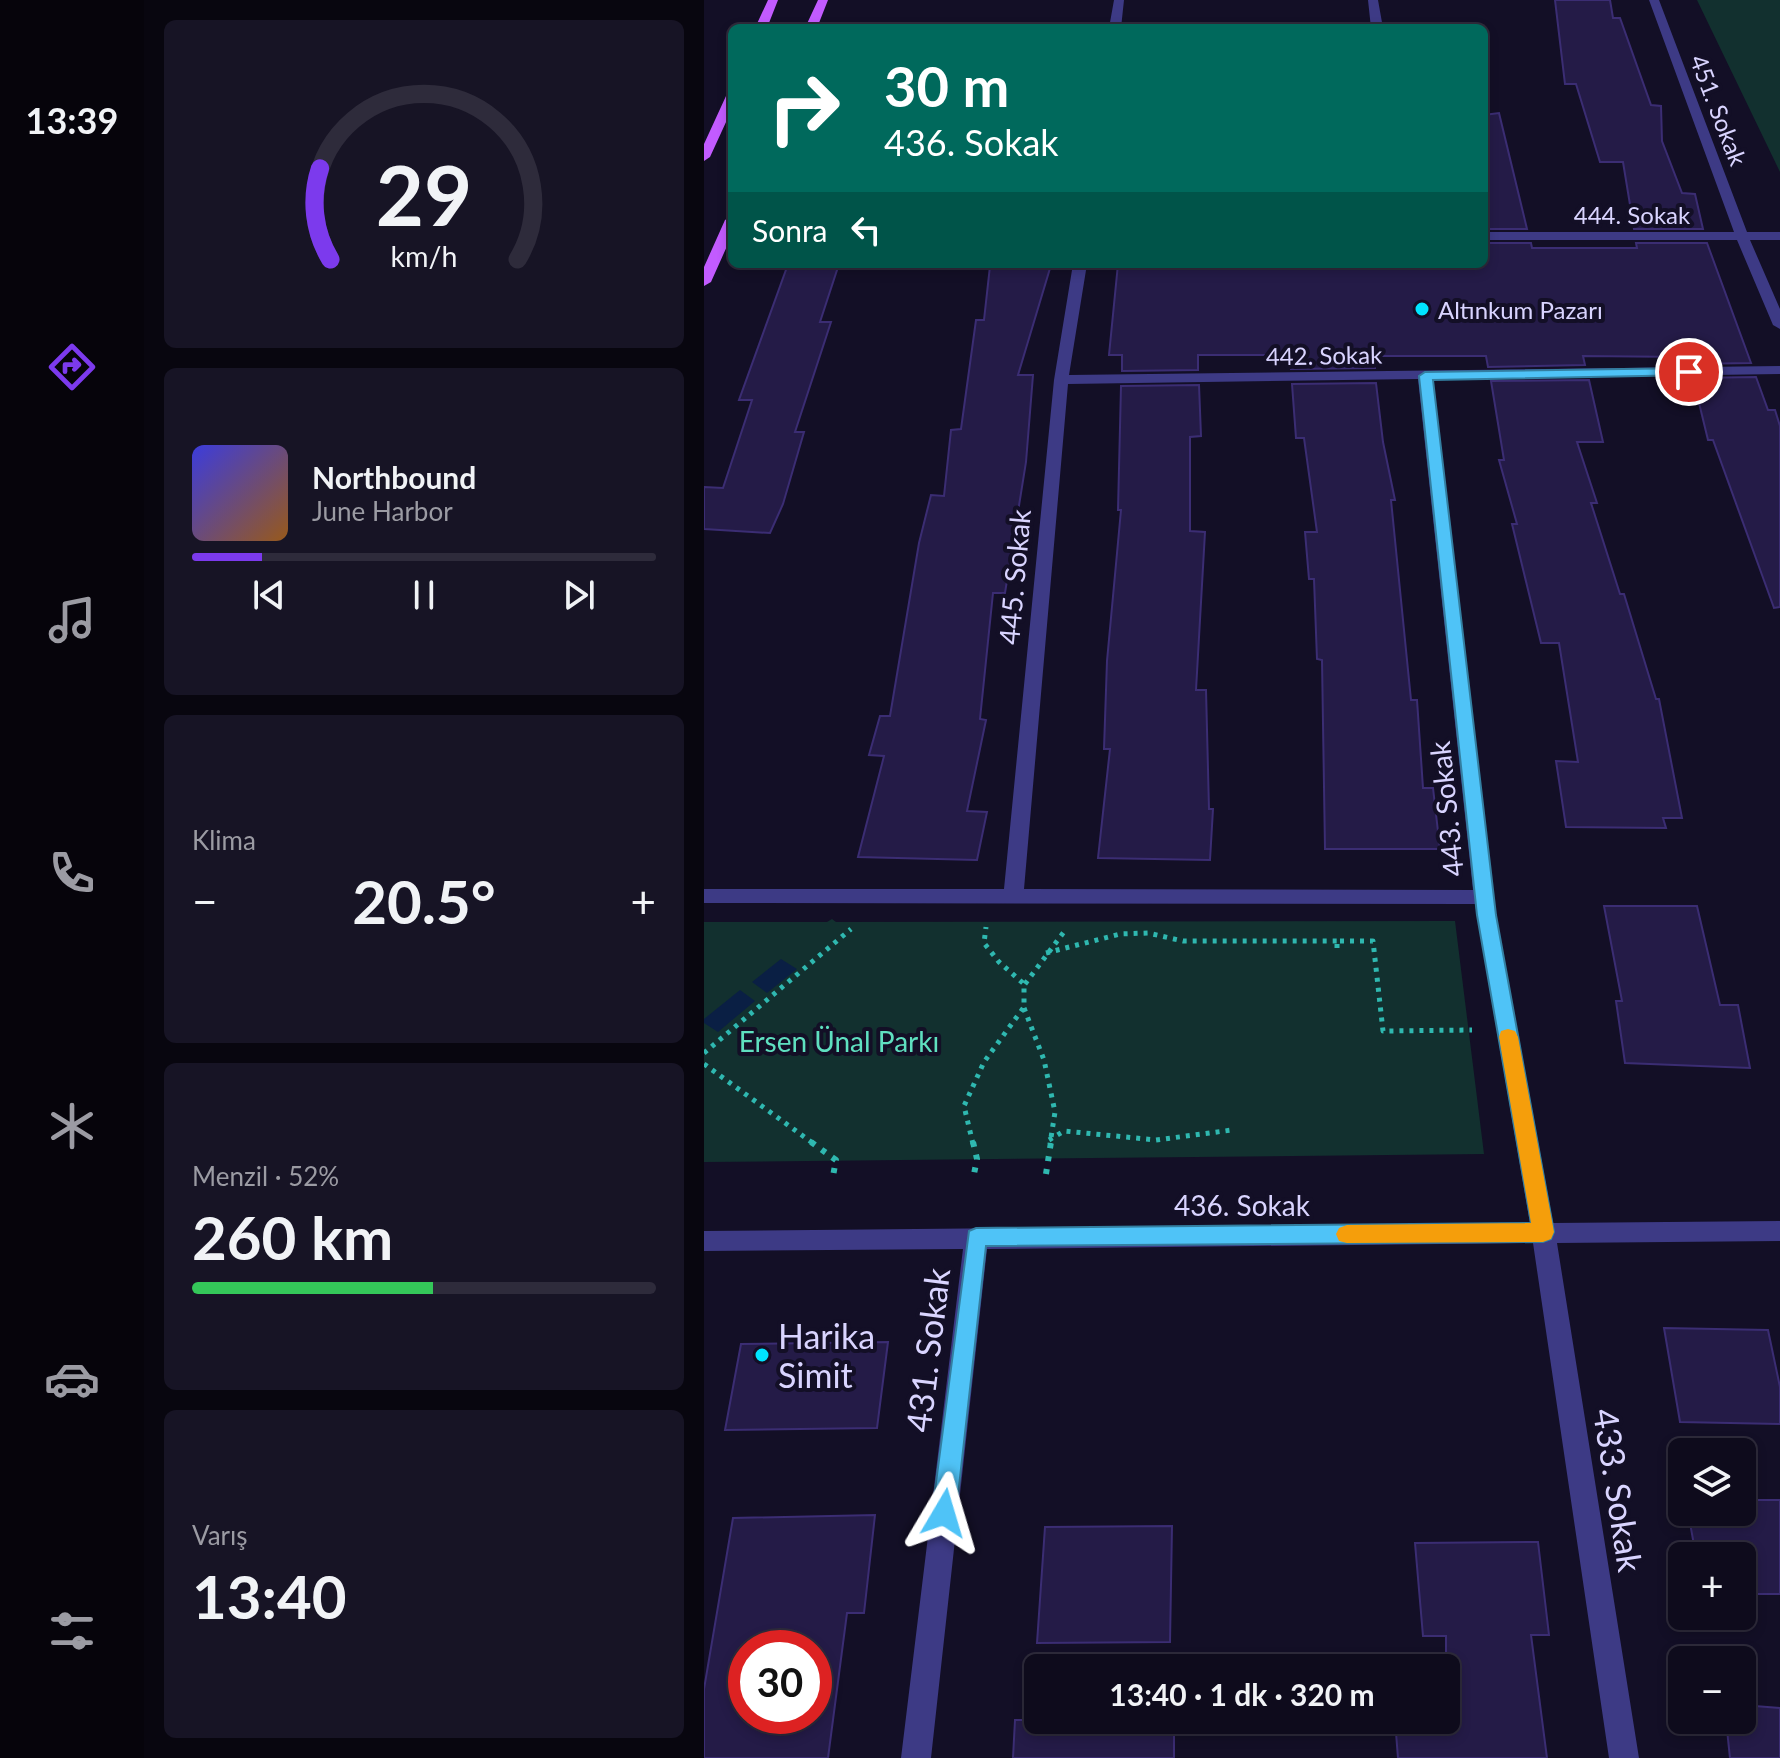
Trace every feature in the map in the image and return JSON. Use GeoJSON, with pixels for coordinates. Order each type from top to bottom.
{"type":"FeatureCollection","features":[{"type":"Feature","properties":{"kind":"main road"},"geometry":{"type":"LineString","coordinates":[[763,24],[773,0]]}},
{"type":"Feature","properties":{"kind":"main road"},"geometry":{"type":"LineString","coordinates":[[813,24],[823,0]]}},
{"type":"Feature","properties":{"kind":"main road"},"geometry":{"type":"LineString","coordinates":[[704,157],[728,105]]}},
{"type":"Feature","properties":{"kind":"main road"},"geometry":{"type":"LineString","coordinates":[[704,282],[728,238]]}},
{"type":"Feature","properties":{"kind":"street"},"geometry":{"type":"LineString","coordinates":[[1116,24],[1119,0]]}},
{"type":"Feature","properties":{"kind":"street"},"geometry":{"type":"LineString","coordinates":[[1373,0],[1376,24]]}},
{"type":"Feature","properties":{"kind":"street","name":"451. Sokak"},"geometry":{"type":"LineString","coordinates":[[1654,0],[1742,236],[1780,325]]}},
{"type":"Feature","properties":{"kind":"street","name":"444. Sokak"},"geometry":{"type":"LineString","coordinates":[[1488,236],[1780,236]]}},
{"type":"Feature","properties":{"kind":"street","name":"445. Sokak"},"geometry":{"type":"LineString","coordinates":[[1013,896],[1061,380],[1079,268]]}},
{"type":"Feature","properties":{"kind":"street","name":"442. Sokak"},"geometry":{"type":"LineString","coordinates":[[1061,380],[1780,370]]}},
{"type":"Feature","properties":{"kind":"street","name":"443. Sokak"},"geometry":{"type":"LineString","coordinates":[[1425,376],[1484,897],[1543,1232]]}},
{"type":"Feature","properties":{"kind":"street"},"geometry":{"type":"LineString","coordinates":[[704,896],[1484,897]]}},
{"type":"Feature","properties":{"kind":"street","name":"436. Sokak"},"geometry":{"type":"LineString","coordinates":[[704,1241],[1780,1231]]}},
{"type":"Feature","properties":{"kind":"street","name":"433. Sokak"},"geometry":{"type":"LineString","coordinates":[[1543,1232],[1624,1758]]}},
{"type":"Feature","properties":{"kind":"street","name":"431. Sokak"},"geometry":{"type":"LineString","coordinates":[[916,1758],[976,1237]]}},
{"type":"Feature","properties":{"kind":"path"},"geometry":{"type":"LineString","coordinates":[[986,916],[984,943],[999,962],[1024,984]]}},
{"type":"Feature","properties":{"kind":"path"},"geometry":{"type":"LineString","coordinates":[[704,1053],[859,922]]}},
{"type":"Feature","properties":{"kind":"path"},"geometry":{"type":"LineString","coordinates":[[1046,1174],[1055,1112],[1051,1087],[1024,1007],[1024,984],[1065,933],[1066,923]]}},
{"type":"Feature","properties":{"kind":"path"},"geometry":{"type":"LineString","coordinates":[[1046,953],[1120,934],[1148,933],[1183,941],[1337,944],[1373,941],[1383,1031],[1480,1030]]}},
{"type":"Feature","properties":{"kind":"path"},"geometry":{"type":"LineString","coordinates":[[974,1174],[977,1159],[964,1106],[984,1062],[1024,1007]]}},
{"type":"Feature","properties":{"kind":"path"},"geometry":{"type":"LineString","coordinates":[[704,1064],[836,1160],[833,1176]]}},
{"type":"Feature","properties":{"kind":"path"},"geometry":{"type":"LineString","coordinates":[[1049,1140],[1064,1131],[1156,1140],[1232,1130]]}},
{"type":"Feature","properties":{"kind":"green space"},"geometry":{"type":"Polygon","coordinates":[[[1697,0],[1780,0],[1780,172],[1697,0]]]}},
{"type":"Feature","properties":{"kind":"green space","name":"Ersen Ünal Parkı"},"geometry":{"type":"Polygon","coordinates":[[[832,919],[836,922],[1455,921],[1484,1154],[704,1162],[704,922],[827,922],[832,919]]]}},
{"type":"Feature","properties":{"kind":"water"},"geometry":{"type":"Polygon","coordinates":[[[781,959],[797,969],[767,993],[752,982],[781,959]]]}},
{"type":"Feature","properties":{"kind":"water"},"geometry":{"type":"Polygon","coordinates":[[[740,990],[755,1001],[718,1032],[704,1023],[704,1019],[740,990]]]}},
{"type":"Feature","properties":{"kind":"building"},"geometry":{"type":"Polygon","coordinates":[[[1555,0],[1610,0],[1613,18],[1620,18],[1651,105],[1661,106],[1662,141],[1682,193],[1695,194],[1703,229],[1634,229],[1623,162],[1600,162],[1576,84],[1565,84],[1555,0]]]}},
{"type":"Feature","properties":{"kind":"building"},"geometry":{"type":"Polygon","coordinates":[[[1499,113],[1527,229],[1488,229],[1488,114],[1499,113]]]}},
{"type":"Feature","properties":{"kind":"building","name":"Altınkum Pazarı"},"geometry":{"type":"Polygon","coordinates":[[[1488,243],[1531,243],[1532,248],[1637,248],[1636,243],[1707,243],[1751,363],[1690,364],[1688,357],[1583,356],[1585,365],[1488,367],[1486,356],[1374,356],[1375,368],[1291,369],[1290,355],[1198,355],[1198,370],[1122,371],[1122,355],[1109,355],[1118,268],[1488,268],[1488,243]]]}},
{"type":"Feature","properties":{"kind":"building"},"geometry":{"type":"Polygon","coordinates":[[[787,268],[838,268],[820,322],[831,322],[795,432],[804,432],[783,504],[770,533],[704,529],[704,487],[723,488],[752,400],[739,400],[787,268]]]}},
{"type":"Feature","properties":{"kind":"building"},"geometry":{"type":"Polygon","coordinates":[[[990,268],[1050,268],[1018,375],[1033,375],[1026,462],[1005,593],[993,593],[980,719],[986,720],[967,811],[987,812],[977,860],[858,857],[884,756],[869,755],[880,716],[890,716],[919,543],[931,495],[944,496],[951,430],[961,429],[976,320],[984,320],[990,268]]]}},
{"type":"Feature","properties":{"kind":"building"},"geometry":{"type":"Polygon","coordinates":[[[1756,377],[1768,410],[1775,410],[1780,426],[1780,607],[1774,608],[1713,440],[1708,440],[1693,378],[1756,377]]]}},
{"type":"Feature","properties":{"kind":"building"},"geometry":{"type":"Polygon","coordinates":[[[1589,380],[1603,442],[1577,442],[1597,503],[1591,503],[1620,594],[1624,594],[1656,699],[1659,699],[1682,818],[1663,818],[1666,828],[1566,827],[1556,761],[1578,762],[1559,643],[1541,643],[1512,524],[1517,524],[1499,460],[1504,460],[1491,381],[1589,380]]]}},
{"type":"Feature","properties":{"kind":"building"},"geometry":{"type":"Polygon","coordinates":[[[1376,383],[1383,442],[1395,500],[1391,500],[1411,700],[1417,700],[1423,788],[1433,788],[1440,849],[1325,849],[1322,660],[1317,659],[1314,579],[1309,579],[1305,532],[1317,532],[1304,438],[1296,438],[1292,384],[1376,383]]]}},
{"type":"Feature","properties":{"kind":"building"},"geometry":{"type":"Polygon","coordinates":[[[1199,385],[1201,436],[1190,437],[1190,531],[1205,532],[1196,690],[1206,690],[1209,809],[1213,809],[1210,860],[1098,858],[1110,749],[1104,749],[1107,661],[1121,510],[1118,510],[1121,386],[1199,385]]]}},
{"type":"Feature","properties":{"kind":"building"},"geometry":{"type":"Polygon","coordinates":[[[1604,906],[1697,906],[1720,1005],[1738,1005],[1750,1068],[1625,1063],[1616,1001],[1622,1001],[1604,906]]]}},
{"type":"Feature","properties":{"kind":"building"},"geometry":{"type":"Polygon","coordinates":[[[1664,1328],[1768,1330],[1780,1387],[1780,1424],[1680,1422],[1664,1328]]]}},
{"type":"Feature","properties":{"kind":"building"},"geometry":{"type":"Polygon","coordinates":[[[888,1342],[877,1428],[725,1430],[741,1344],[888,1342]]]}},
{"type":"Feature","properties":{"kind":"building"},"geometry":{"type":"Polygon","coordinates":[[[1756,1500],[1780,1500],[1780,1594],[1756,1594],[1756,1542],[1693,1542],[1691,1526],[1756,1526],[1756,1500]]]}},
{"type":"Feature","properties":{"kind":"building"},"geometry":{"type":"Polygon","coordinates":[[[875,1515],[864,1613],[847,1613],[832,1727],[832,1630],[728,1630],[728,1734],[831,1734],[828,1758],[704,1758],[704,1689],[733,1518],[875,1515]]]}},
{"type":"Feature","properties":{"kind":"building"},"geometry":{"type":"Polygon","coordinates":[[[1172,1526],[1170,1642],[1037,1643],[1045,1527],[1172,1526]]]}},
{"type":"Feature","properties":{"kind":"building"},"geometry":{"type":"Polygon","coordinates":[[[1538,1542],[1549,1635],[1531,1635],[1547,1758],[1398,1758],[1396,1734],[1460,1734],[1460,1654],[1446,1654],[1446,1636],[1423,1636],[1415,1543],[1538,1542]]]}},
{"type":"Feature","properties":{"kind":"building"},"geometry":{"type":"Polygon","coordinates":[[[1756,1706],[1780,1708],[1780,1758],[1730,1758],[1727,1734],[1756,1734],[1756,1706]]]}},
{"type":"Feature","properties":{"kind":"building"},"geometry":{"type":"Polygon","coordinates":[[[1015,1720],[1024,1720],[1024,1734],[1174,1734],[1174,1758],[1013,1758],[1015,1720]]]}},
{"type":"Feature","properties":{"kind":"slow traffic"},"geometry":{"type":"LineString","coordinates":[[1347,1234],[1543,1232],[1508,1037]]}},
{"type":"Feature","properties":{"kind":"place","name":"Altınkum Pazarı"},"geometry":{"type":"Point","coordinates":[1422,309]}},
{"type":"Feature","properties":{"kind":"place","name":"Harika Simit"},"geometry":{"type":"Point","coordinates":[762,1355]}},
{"type":"Feature","properties":{"kind":"route"},"geometry":{"type":"LineString","coordinates":[[944,1513],[976,1237],[1543,1232],[1486,915],[1425,376],[1689,372]]}}]}
